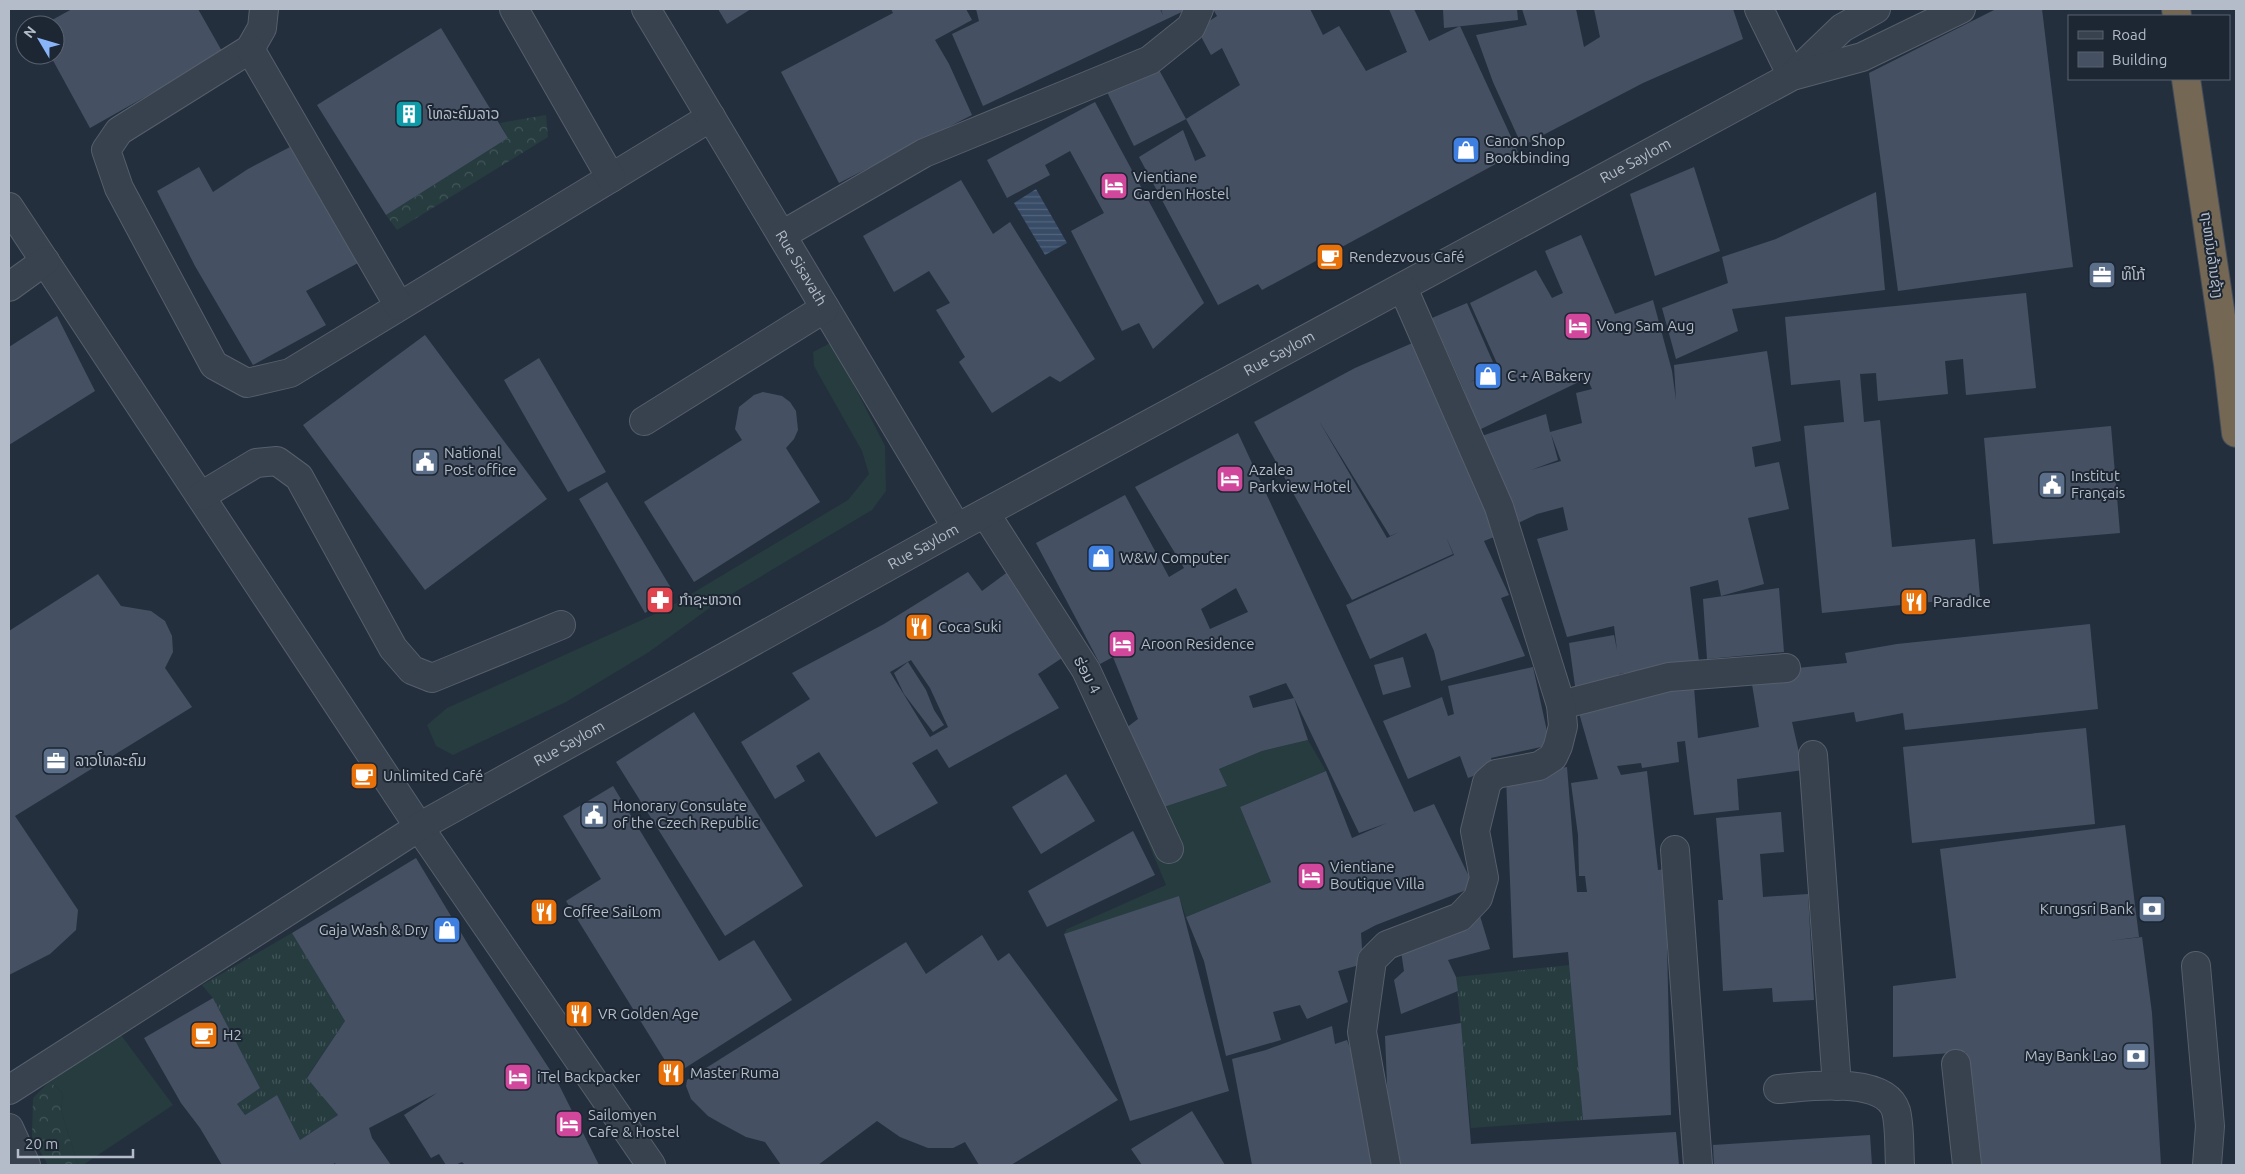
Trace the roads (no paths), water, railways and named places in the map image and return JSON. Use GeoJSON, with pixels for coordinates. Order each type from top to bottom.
{"type":"FeatureCollection","features":[{"type":"Feature","properties":{"kind":"highway","name":"ຖະຫນົນລ້ານຊ້າງ"},"geometry":{"type":"LineString","coordinates":[[2186,80],[2227,354],[2236,432]]}},
{"type":"Feature","properties":{"kind":"street"},"geometry":{"type":"LineString","coordinates":[[264,9],[262,28],[250,49],[119,131],[106,150],[119,188],[214,366],[247,383],[290,373],[711,117]]}},
{"type":"Feature","properties":{"kind":"street"},"geometry":{"type":"LineString","coordinates":[[514,9],[611,178]]}},
{"type":"Feature","properties":{"kind":"street","name":"Rue Sisavath"},"geometry":{"type":"LineString","coordinates":[[646,9],[957,528]]}},
{"type":"Feature","properties":{"kind":"street"},"geometry":{"type":"LineString","coordinates":[[782,235],[924,154],[1150,60],[1190,27],[1199,9]]}},
{"type":"Feature","properties":{"kind":"street"},"geometry":{"type":"LineString","coordinates":[[1759,9],[1792,76]]}},
{"type":"Feature","properties":{"kind":"street","name":"Rue Saylom"},"geometry":{"type":"LineString","coordinates":[[1792,76],[1842,28],[1876,9]]}},
{"type":"Feature","properties":{"kind":"street","name":"Rue Saylom"},"geometry":{"type":"LineString","coordinates":[[9,1090],[419,828],[957,528],[1792,76],[1862,56],[1961,9]]}},
{"type":"Feature","properties":{"kind":"street"},"geometry":{"type":"LineString","coordinates":[[250,49],[399,306]]}},
{"type":"Feature","properties":{"kind":"street"},"geometry":{"type":"LineString","coordinates":[[9,207],[419,828],[651,1165]]}},
{"type":"Feature","properties":{"kind":"street"},"geometry":{"type":"LineString","coordinates":[[9,287],[45,261]]}},
{"type":"Feature","properties":{"kind":"street"},"geometry":{"type":"LineString","coordinates":[[1386,1165],[1362,1032],[1372,960],[1387,945],[1460,917],[1478,898],[1484,878],[1475,832],[1487,782],[1496,774],[1539,766],[1553,757],[1563,726],[1560,705],[1500,507],[1403,288]]}},
{"type":"Feature","properties":{"kind":"street"},"geometry":{"type":"LineString","coordinates":[[644,420],[825,308]]}},
{"type":"Feature","properties":{"kind":"street"},"geometry":{"type":"LineString","coordinates":[[201,496],[256,463],[277,461],[299,477],[393,648],[412,670],[432,678],[561,625]]}},
{"type":"Feature","properties":{"kind":"street","name":"ຮ່ອມ 4"},"geometry":{"type":"LineString","coordinates":[[985,513],[1086,670],[1169,849]]}},
{"type":"Feature","properties":{"kind":"street"},"geometry":{"type":"LineString","coordinates":[[1560,705],[1669,677],[1786,668]]}},
{"type":"Feature","properties":{"kind":"street"},"geometry":{"type":"LineString","coordinates":[[1813,755],[1837,1086]]}},
{"type":"Feature","properties":{"kind":"street"},"geometry":{"type":"LineString","coordinates":[[1675,850],[1698,1165]]}},
{"type":"Feature","properties":{"kind":"street"},"geometry":{"type":"LineString","coordinates":[[2196,966],[2210,1126],[2207,1165]]}},
{"type":"Feature","properties":{"kind":"street"},"geometry":{"type":"LineString","coordinates":[[1956,1064],[1967,1165]]}},
{"type":"Feature","properties":{"kind":"street"},"geometry":{"type":"LineString","coordinates":[[1778,1089],[1837,1086],[1872,1089],[1886,1096],[1896,1110],[1900,1165]]}},
{"type":"Feature","properties":{"kind":"street"},"geometry":{"type":"LineString","coordinates":[[9,1128],[26,1165]]}},
{"type":"Feature","properties":{"kind":"water"},"geometry":{"type":"Polygon","coordinates":[[[1036,189],[1067,243],[1045,255],[1014,203],[1036,189]]]}},
{"type":"Feature","properties":{"kind":"place","name":"ໂທລະຄົມລາວ"},"geometry":{"type":"Point","coordinates":[409,114]}},
{"type":"Feature","properties":{"kind":"place","name":"Canon Shop Bookbinding"},"geometry":{"type":"Point","coordinates":[1466,150]}},
{"type":"Feature","properties":{"kind":"place","name":"Vientiane Garden Hostel"},"geometry":{"type":"Point","coordinates":[1114,186]}},
{"type":"Feature","properties":{"kind":"place","name":"Rendezvous Café"},"geometry":{"type":"Point","coordinates":[1330,257]}},
{"type":"Feature","properties":{"kind":"place","name":"ທິໂກ້"},"geometry":{"type":"Point","coordinates":[2102,275]}},
{"type":"Feature","properties":{"kind":"place","name":"Vong Sam Aug"},"geometry":{"type":"Point","coordinates":[1578,326]}},
{"type":"Feature","properties":{"kind":"place","name":"C + A Bakery"},"geometry":{"type":"Point","coordinates":[1488,376]}},
{"type":"Feature","properties":{"kind":"place","name":"National Post office"},"geometry":{"type":"Point","coordinates":[425,462]}},
{"type":"Feature","properties":{"kind":"place","name":"Azalea Parkview Hotel"},"geometry":{"type":"Point","coordinates":[1230,479]}},
{"type":"Feature","properties":{"kind":"place","name":"Institut Français"},"geometry":{"type":"Point","coordinates":[2052,485]}},
{"type":"Feature","properties":{"kind":"place","name":"W&W Computer"},"geometry":{"type":"Point","coordinates":[1101,558]}},
{"type":"Feature","properties":{"kind":"place","name":"ກໍາຊະຫວາດ"},"geometry":{"type":"Point","coordinates":[660,600]}},
{"type":"Feature","properties":{"kind":"place","name":"ParadIce"},"geometry":{"type":"Point","coordinates":[1914,602]}},
{"type":"Feature","properties":{"kind":"place","name":"Coca Suki"},"geometry":{"type":"Point","coordinates":[919,627]}},
{"type":"Feature","properties":{"kind":"place","name":"Aroon Residence"},"geometry":{"type":"Point","coordinates":[1122,644]}},
{"type":"Feature","properties":{"kind":"place","name":"ລາວໂທລະຄົມ"},"geometry":{"type":"Point","coordinates":[56,761]}},
{"type":"Feature","properties":{"kind":"place","name":"Unlimited Café"},"geometry":{"type":"Point","coordinates":[364,776]}},
{"type":"Feature","properties":{"kind":"place","name":"Honorary Consulate of the Czech Republic"},"geometry":{"type":"Point","coordinates":[594,815]}},
{"type":"Feature","properties":{"kind":"place","name":"Vientiane Boutique Villa"},"geometry":{"type":"Point","coordinates":[1311,876]}},
{"type":"Feature","properties":{"kind":"place","name":"Krungsri Bank"},"geometry":{"type":"Point","coordinates":[2152,909]}},
{"type":"Feature","properties":{"kind":"place","name":"Coffee SaiLom"},"geometry":{"type":"Point","coordinates":[544,912]}},
{"type":"Feature","properties":{"kind":"place","name":"Gaja Wash & Dry"},"geometry":{"type":"Point","coordinates":[447,930]}},
{"type":"Feature","properties":{"kind":"place","name":"VR Golden Age"},"geometry":{"type":"Point","coordinates":[579,1014]}},
{"type":"Feature","properties":{"kind":"place","name":"H2"},"geometry":{"type":"Point","coordinates":[204,1035]}},
{"type":"Feature","properties":{"kind":"place","name":"May Bank Lao"},"geometry":{"type":"Point","coordinates":[2136,1056]}},
{"type":"Feature","properties":{"kind":"place","name":"Master Ruma"},"geometry":{"type":"Point","coordinates":[671,1073]}},
{"type":"Feature","properties":{"kind":"place","name":"iTel Backpacker"},"geometry":{"type":"Point","coordinates":[518,1077]}},
{"type":"Feature","properties":{"kind":"place","name":"Sailomyen Cafe & Hostel"},"geometry":{"type":"Point","coordinates":[569,1124]}}]}
